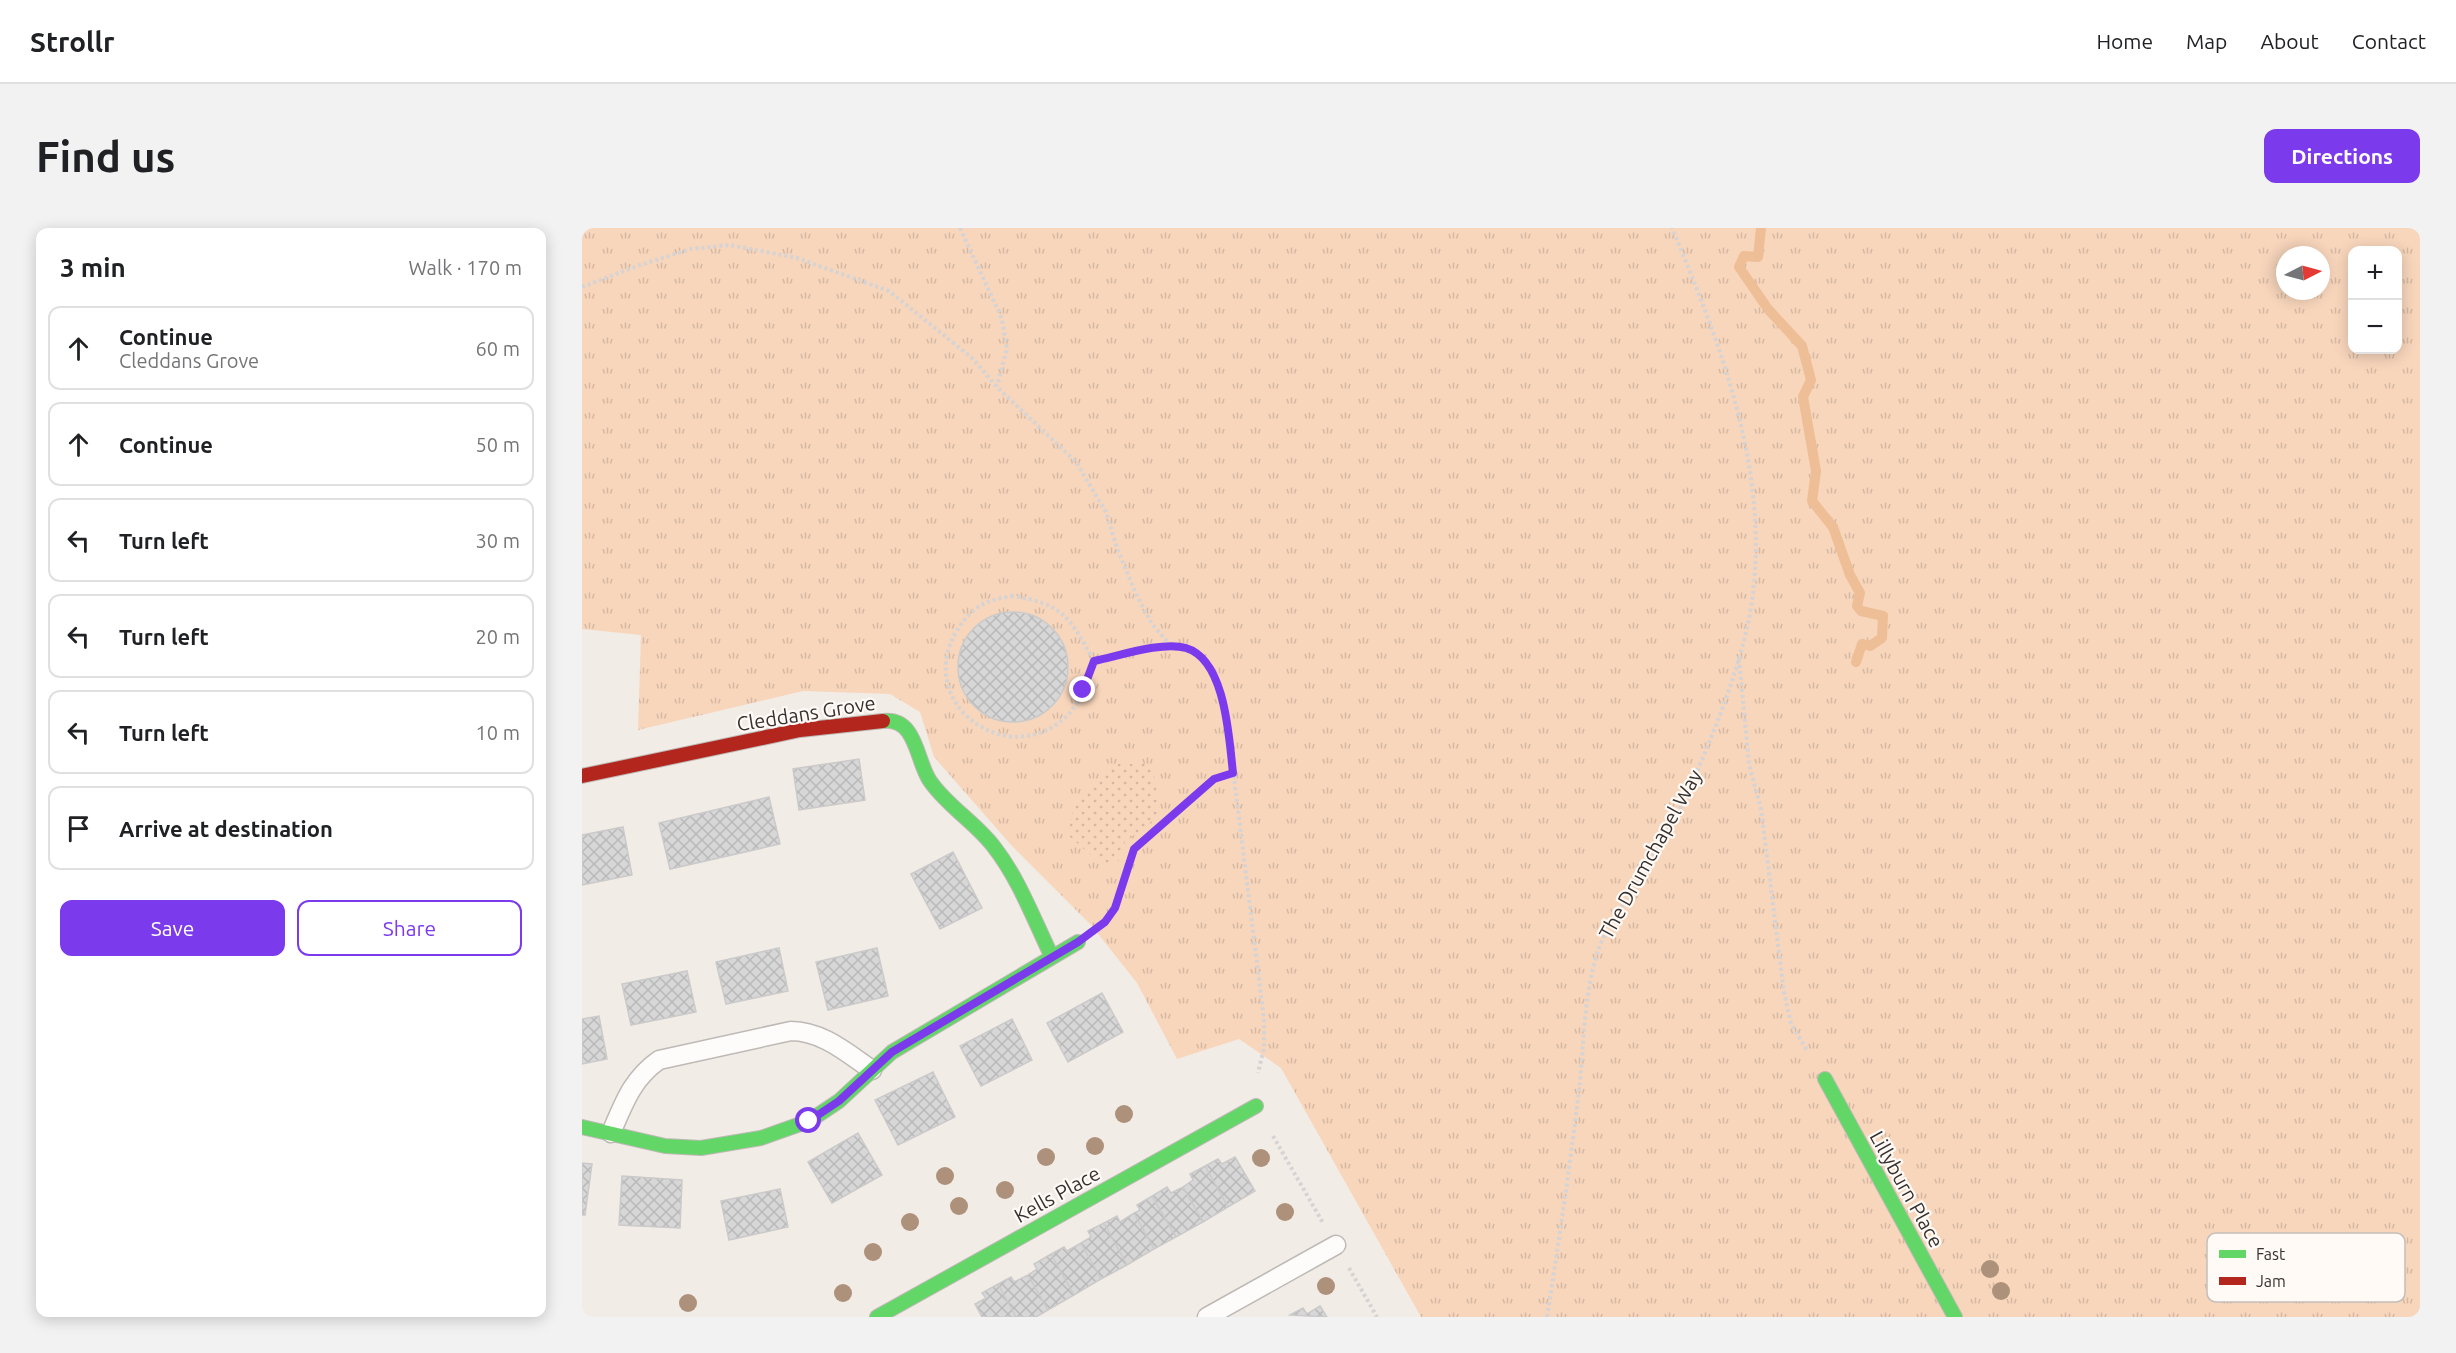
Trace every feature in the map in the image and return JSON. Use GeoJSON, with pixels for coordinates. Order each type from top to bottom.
{"type":"FeatureCollection","features":[{"type":"Feature","properties":{"kind":"street","name":"Cleddans Grove"},"geometry":{"type":"LineString","coordinates":[[582,776],[800,730],[889,720],[905,727],[917,746],[929,780],[993,845],[1008,866],[1052,957]]}},
{"type":"Feature","properties":{"kind":"street"},"geometry":{"type":"LineString","coordinates":[[582,1127],[665,1146],[701,1148],[761,1138],[809,1121],[839,1101],[892,1052],[1078,942]]}},
{"type":"Feature","properties":{"kind":"street","name":"Lillyburn Place"},"geometry":{"type":"LineString","coordinates":[[1825,1079],[1955,1317]]}},
{"type":"Feature","properties":{"kind":"street","name":"Kells Place"},"geometry":{"type":"LineString","coordinates":[[877,1317],[1256,1106]]}},
{"type":"Feature","properties":{"kind":"lane"},"geometry":{"type":"LineString","coordinates":[[611,1133],[629,1089],[641,1072],[659,1060],[791,1031],[807,1031],[822,1037],[872,1070]]}},
{"type":"Feature","properties":{"kind":"lane"},"geometry":{"type":"LineString","coordinates":[[1207,1317],[1336,1245]]}},
{"type":"Feature","properties":{"kind":"path"},"geometry":{"type":"LineString","coordinates":[[960,228],[1002,319],[1006,350],[997,387]]}},
{"type":"Feature","properties":{"kind":"path","name":"The Drumchapel Way"},"geometry":{"type":"LineString","coordinates":[[1547,1317],[1569,1173],[1591,983],[1598,950],[1607,929],[1650,862],[1686,796],[1739,655],[1753,596],[1757,548],[1754,498],[1741,423],[1718,342],[1672,228]]}},
{"type":"Feature","properties":{"kind":"path"},"geometry":{"type":"LineString","coordinates":[[582,287],[640,265],[711,245],[730,244],[785,255],[889,291],[972,358],[997,387],[1076,462],[1093,487],[1106,513],[1117,548],[1136,594],[1152,624],[1172,647]]}},
{"type":"Feature","properties":{"kind":"path"},"geometry":{"type":"LineString","coordinates":[[1011,596],[1039,600],[1063,613],[1080,635],[1094,661],[1083,690],[1069,714],[1047,730],[1021,738],[993,734],[969,720],[952,698],[945,671],[949,644],[963,620],[985,603],[1011,596]]}},
{"type":"Feature","properties":{"kind":"path"},"geometry":{"type":"LineString","coordinates":[[1094,661],[1172,647],[1187,648],[1206,662],[1216,681],[1227,721],[1264,1019],[1264,1048],[1258,1066],[1256,1106],[1377,1317]]}},
{"type":"Feature","properties":{"kind":"path"},"geometry":{"type":"LineString","coordinates":[[1739,655],[1749,764],[1761,809],[1784,992],[1791,1024],[1825,1079]]}},
{"type":"Feature","properties":{"kind":"path"},"geometry":{"type":"LineString","coordinates":[[1078,942],[1105,922],[1115,908],[1134,849],[1214,779],[1233,773]]}},
{"type":"Feature","properties":{"kind":"green space"},"geometry":{"type":"Polygon","coordinates":[[[582,228],[2420,228],[2420,1317],[1421,1317],[1281,1068],[1239,1039],[1177,1059],[1137,983],[1091,925],[1012,846],[934,757],[920,712],[890,694],[803,691],[638,730],[641,635],[582,629],[582,228]]]}},
{"type":"Feature","properties":{"kind":"green space"},"geometry":{"type":"Polygon","coordinates":[[[1118,764],[1152,764],[1161,814],[1125,842],[1117,865],[1103,866],[1068,835],[1074,802],[1118,764]]]}},
{"type":"Feature","properties":{"kind":"building"},"geometry":{"type":"Polygon","coordinates":[[[1013,612],[1034,616],[1052,628],[1064,646],[1068,667],[1064,688],[1052,706],[1034,718],[1013,722],[992,718],[974,706],[962,688],[958,667],[962,646],[974,628],[992,616],[1013,612]]]}},
{"type":"Feature","properties":{"kind":"building"},"geometry":{"type":"Polygon","coordinates":[[[859,759],[865,800],[799,810],[793,769],[859,759]]]}},
{"type":"Feature","properties":{"kind":"building"},"geometry":{"type":"Polygon","coordinates":[[[769,797],[780,844],[670,869],[659,823],[769,797]]]}},
{"type":"Feature","properties":{"kind":"building"},"geometry":{"type":"Polygon","coordinates":[[[623,827],[632,875],[582,885],[582,835],[623,827]]]}},
{"type":"Feature","properties":{"kind":"building"},"geometry":{"type":"Polygon","coordinates":[[[953,852],[982,908],[940,929],[911,874],[953,852]]]}},
{"type":"Feature","properties":{"kind":"building"},"geometry":{"type":"Polygon","coordinates":[[[779,948],[788,991],[726,1004],[716,962],[779,948]]]}},
{"type":"Feature","properties":{"kind":"building"},"geometry":{"type":"Polygon","coordinates":[[[877,948],[888,996],[828,1010],[816,962],[877,948]]]}},
{"type":"Feature","properties":{"kind":"building"},"geometry":{"type":"Polygon","coordinates":[[[687,971],[696,1012],[631,1025],[622,984],[687,971]]]}},
{"type":"Feature","properties":{"kind":"building"},"geometry":{"type":"Polygon","coordinates":[[[1102,993],[1123,1032],[1068,1062],[1047,1023],[1102,993]]]}},
{"type":"Feature","properties":{"kind":"building"},"geometry":{"type":"Polygon","coordinates":[[[599,1016],[607,1059],[582,1064],[582,1019],[599,1016]]]}},
{"type":"Feature","properties":{"kind":"building"},"geometry":{"type":"Polygon","coordinates":[[[1012,1019],[1032,1060],[981,1086],[960,1046],[1012,1019]]]}},
{"type":"Feature","properties":{"kind":"building"},"geometry":{"type":"Polygon","coordinates":[[[933,1072],[955,1117],[898,1145],[875,1100],[933,1072]]]}},
{"type":"Feature","properties":{"kind":"building"},"geometry":{"type":"Polygon","coordinates":[[[858,1133],[882,1175],[832,1203],[808,1162],[858,1133]]]}},
{"type":"Feature","properties":{"kind":"building"},"geometry":{"type":"Polygon","coordinates":[[[1235,1157],[1255,1191],[1228,1207],[1205,1166],[1218,1159],[1222,1164],[1235,1157]]]}},
{"type":"Feature","properties":{"kind":"building"},"geometry":{"type":"Polygon","coordinates":[[[582,1163],[592,1164],[585,1215],[582,1215],[582,1163]]]}},
{"type":"Feature","properties":{"kind":"building"},"geometry":{"type":"Polygon","coordinates":[[[1205,1166],[1228,1207],[1203,1222],[1183,1187],[1193,1180],[1190,1174],[1205,1166]]]}},
{"type":"Feature","properties":{"kind":"building"},"geometry":{"type":"Polygon","coordinates":[[[622,1176],[682,1180],[680,1228],[619,1225],[622,1176]]]}},
{"type":"Feature","properties":{"kind":"building"},"geometry":{"type":"Polygon","coordinates":[[[1167,1187],[1171,1193],[1183,1187],[1203,1222],[1176,1237],[1152,1196],[1167,1187]]]}},
{"type":"Feature","properties":{"kind":"building"},"geometry":{"type":"Polygon","coordinates":[[[780,1189],[788,1227],[729,1240],[721,1201],[780,1189]]]}},
{"type":"Feature","properties":{"kind":"building"},"geometry":{"type":"Polygon","coordinates":[[[1152,1196],[1176,1237],[1154,1249],[1134,1213],[1140,1210],[1137,1205],[1152,1196]]]}},
{"type":"Feature","properties":{"kind":"building"},"geometry":{"type":"Polygon","coordinates":[[[1134,1213],[1154,1249],[1127,1265],[1104,1223],[1117,1216],[1120,1222],[1134,1213]]]}},
{"type":"Feature","properties":{"kind":"building"},"geometry":{"type":"Polygon","coordinates":[[[1104,1223],[1127,1265],[1101,1279],[1081,1243],[1091,1237],[1088,1231],[1104,1223]]]}},
{"type":"Feature","properties":{"kind":"building"},"geometry":{"type":"Polygon","coordinates":[[[1081,1243],[1101,1279],[1074,1295],[1051,1254],[1064,1247],[1067,1251],[1081,1243]]]}},
{"type":"Feature","properties":{"kind":"building"},"geometry":{"type":"Polygon","coordinates":[[[1051,1254],[1074,1295],[1048,1310],[1028,1275],[1037,1269],[1034,1264],[1051,1254]]]}},
{"type":"Feature","properties":{"kind":"building"},"geometry":{"type":"Polygon","coordinates":[[[1028,1275],[1048,1310],[1036,1317],[1016,1317],[998,1284],[1011,1277],[1014,1282],[1028,1275]]]}},
{"type":"Feature","properties":{"kind":"building"},"geometry":{"type":"Polygon","coordinates":[[[998,1284],[1016,1317],[982,1317],[975,1304],[986,1298],[982,1293],[998,1284]]]}},
{"type":"Feature","properties":{"kind":"building"},"geometry":{"type":"Polygon","coordinates":[[[1320,1306],[1327,1317],[1290,1315],[1303,1308],[1307,1314],[1320,1306]]]}},
{"type":"Feature","properties":{"kind":"waterway"},"geometry":{"type":"LineString","coordinates":[[1761,228],[1758,257],[1744,256],[1739,267],[1768,309],[1802,346],[1811,380],[1803,397],[1816,471],[1812,501],[1833,527],[1850,575],[1860,593],[1857,606],[1861,611],[1883,616],[1882,638],[1870,646],[1862,644],[1856,662]]}},
{"type":"Feature","properties":{"kind":"traffic: fast"},"geometry":{"type":"LineString","coordinates":[[883,721],[903,726],[914,742],[930,781],[987,838],[1003,859],[1019,886],[1052,957]]}},
{"type":"Feature","properties":{"kind":"traffic: fast"},"geometry":{"type":"LineString","coordinates":[[582,1127],[665,1146],[701,1148],[761,1138],[809,1121],[839,1101],[892,1052],[1078,942]]}},
{"type":"Feature","properties":{"kind":"traffic: fast"},"geometry":{"type":"LineString","coordinates":[[1825,1079],[1955,1317]]}},
{"type":"Feature","properties":{"kind":"traffic: fast"},"geometry":{"type":"LineString","coordinates":[[877,1317],[1256,1106]]}},
{"type":"Feature","properties":{"kind":"traffic: jam"},"geometry":{"type":"LineString","coordinates":[[582,776],[800,730],[883,721]]}},
{"type":"Feature","properties":{"kind":"route"},"geometry":{"type":"LineString","coordinates":[[809,1121],[839,1101],[892,1052],[1078,942],[1105,922],[1115,908],[1134,849],[1214,779],[1233,773],[1224,703],[1216,681],[1206,662],[1187,648],[1156,649],[1094,661],[1083,690]]}}]}
